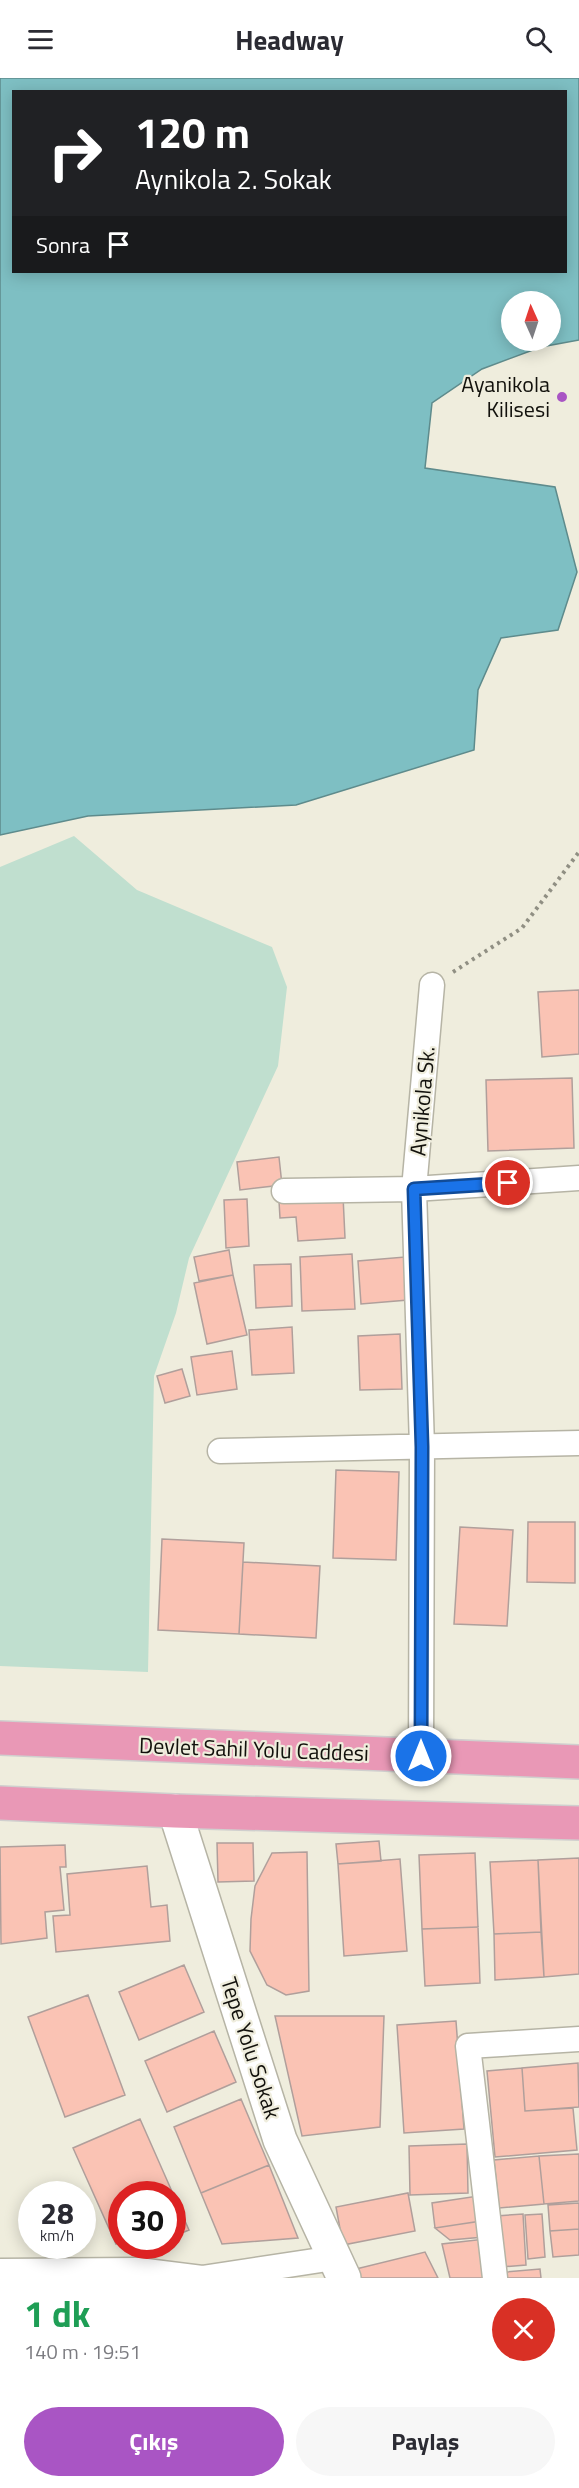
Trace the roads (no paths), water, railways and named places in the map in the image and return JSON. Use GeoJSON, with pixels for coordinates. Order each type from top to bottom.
{"type":"FeatureCollection","features":[{"type":"Feature","properties":{"kind":"main road","name":"Devlet Sahil Yolu Caddesi"},"geometry":{"type":"LineString","coordinates":[[0,1738],[579,1762]]}},
{"type":"Feature","properties":{"kind":"main road"},"geometry":{"type":"LineString","coordinates":[[0,1803],[175,1811],[579,1823]]}},
{"type":"Feature","properties":{"kind":"street","name":"Aynikola Sk."},"geometry":{"type":"LineString","coordinates":[[421,1756],[422,1447],[414,1189],[432,986]]}},
{"type":"Feature","properties":{"kind":"street"},"geometry":{"type":"LineString","coordinates":[[284,1191],[414,1189],[579,1178]]}},
{"type":"Feature","properties":{"kind":"street"},"geometry":{"type":"LineString","coordinates":[[220,1451],[579,1443]]}},
{"type":"Feature","properties":{"kind":"street","name":"Tepe Yolu Sokak"},"geometry":{"type":"LineString","coordinates":[[175,1811],[280,2140],[339,2268]]}},
{"type":"Feature","properties":{"kind":"street"},"geometry":{"type":"LineString","coordinates":[[495,2278],[468,2046],[579,2039]]}},
{"type":"Feature","properties":{"kind":"street"},"geometry":{"type":"LineString","coordinates":[[0,2271],[80,2275],[138,2270],[202,2278],[339,2268]]}},
{"type":"Feature","properties":{"kind":"water"},"geometry":{"type":"Polygon","coordinates":[[[0,78],[579,78],[579,340],[561,343],[561,291],[501,291],[501,351],[530,351],[482,369],[432,403],[425,468],[555,487],[577,572],[558,630],[501,638],[478,690],[474,750],[296,805],[88,816],[0,835],[0,78]]]}},
{"type":"Feature","properties":{"kind":"place","name":"Ayanikola Kilisesi"},"geometry":{"type":"Point","coordinates":[562,397]}}]}
